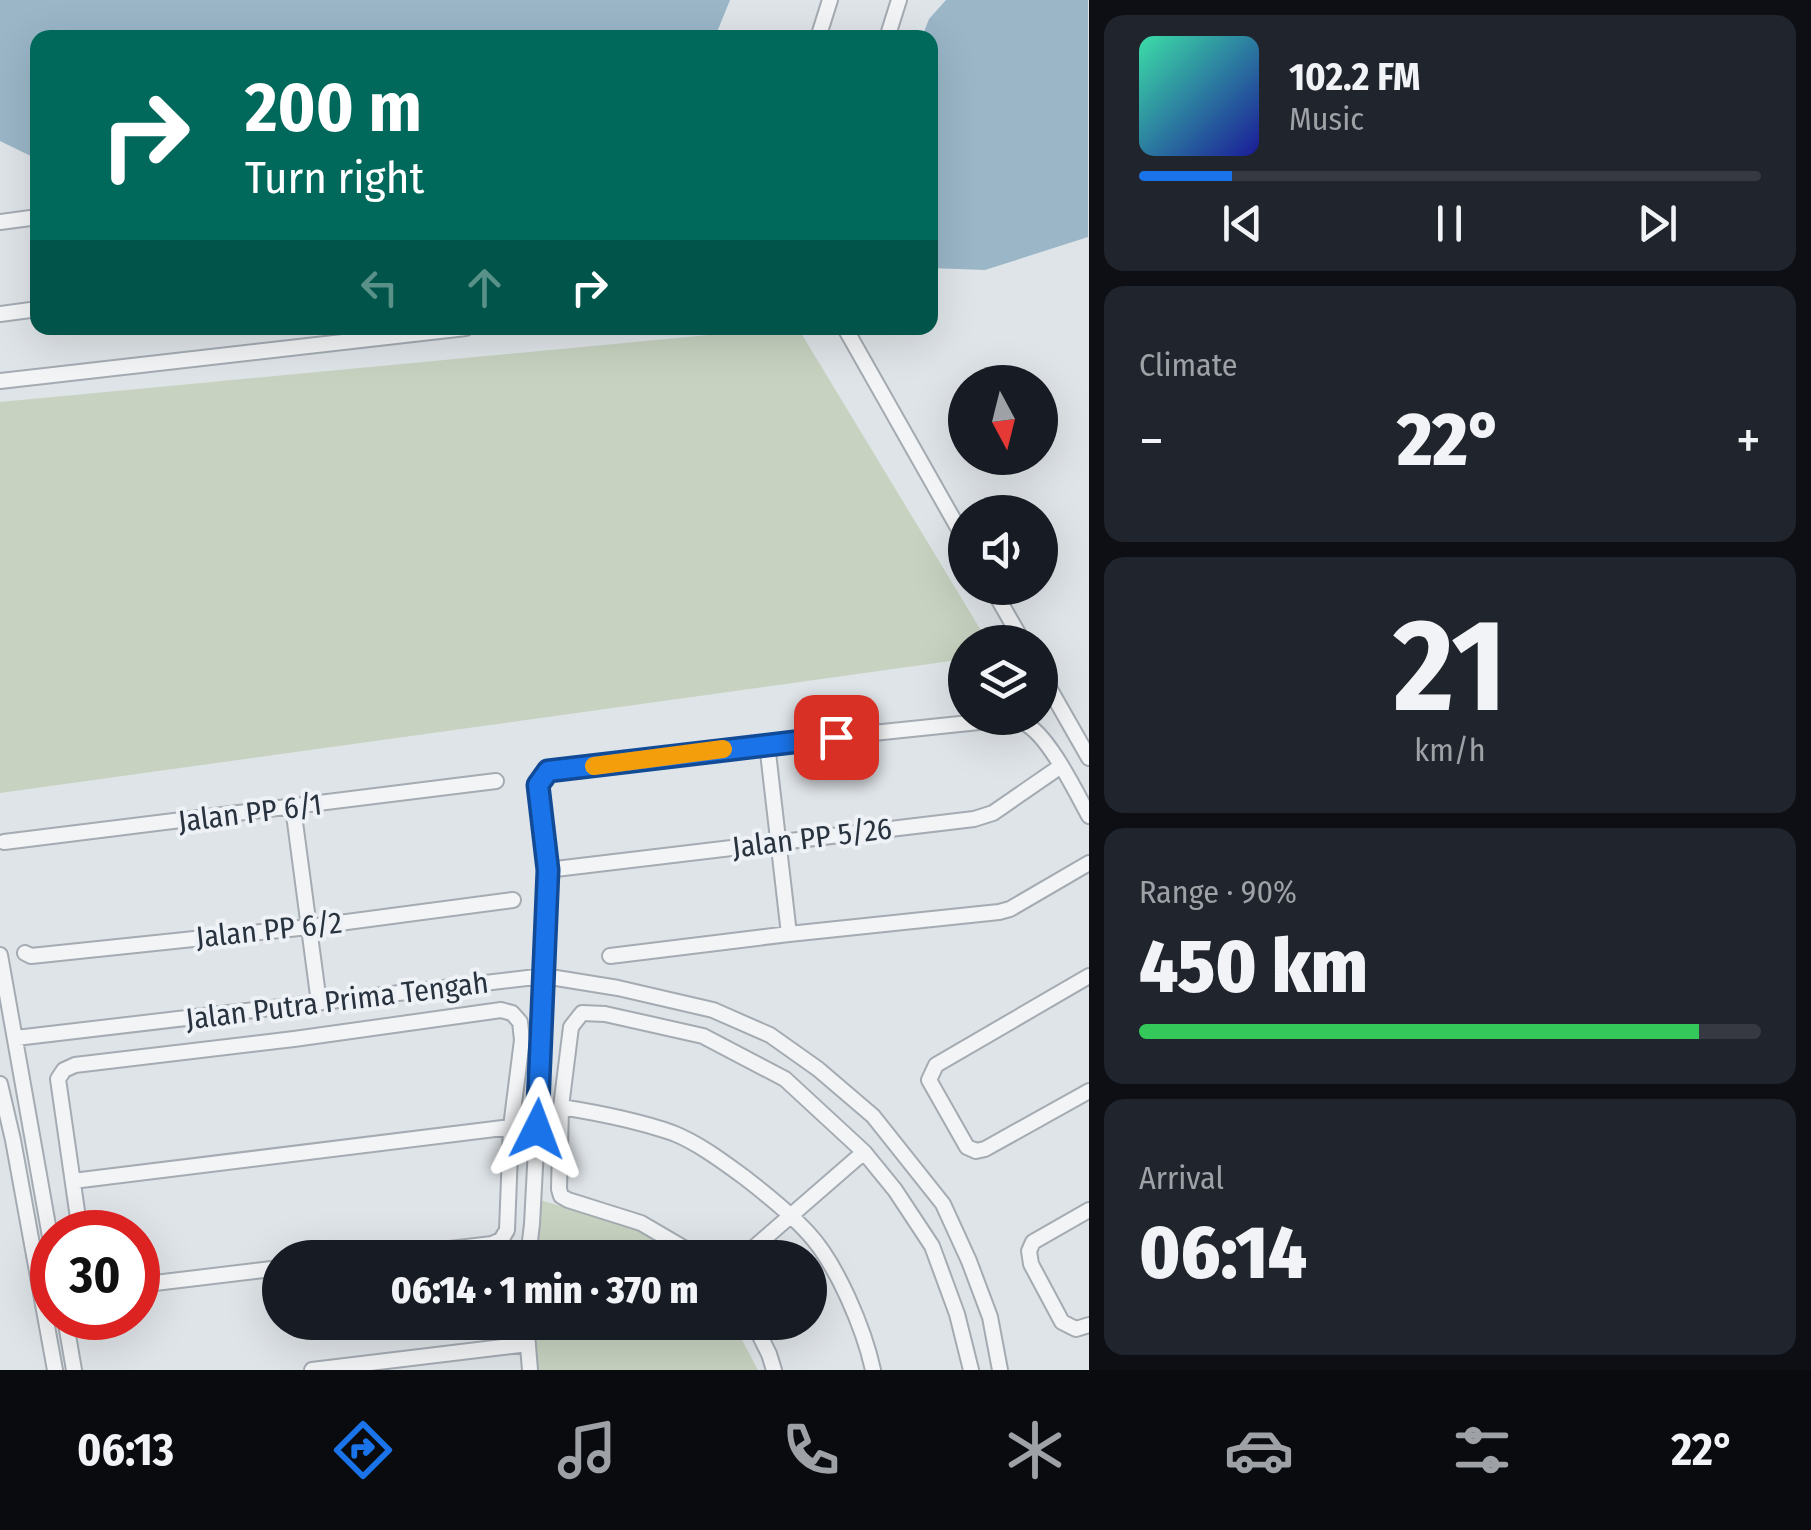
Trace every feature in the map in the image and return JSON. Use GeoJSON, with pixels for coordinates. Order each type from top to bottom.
{"type":"FeatureCollection","features":[{"type":"Feature","properties":{"kind":"street"},"geometry":{"type":"LineString","coordinates":[[821,30],[830,0]]}},
{"type":"Feature","properties":{"kind":"street"},"geometry":{"type":"LineString","coordinates":[[890,30],[899,0]]}},
{"type":"Feature","properties":{"kind":"street"},"geometry":{"type":"LineString","coordinates":[[0,222],[30,218]]}},
{"type":"Feature","properties":{"kind":"street"},"geometry":{"type":"LineString","coordinates":[[0,314],[30,311]]}},
{"type":"Feature","properties":{"kind":"street"},"geometry":{"type":"LineString","coordinates":[[0,381],[404,335]]}},
{"type":"Feature","properties":{"kind":"street"},"geometry":{"type":"LineString","coordinates":[[849,335],[948,510]]}},
{"type":"Feature","properties":{"kind":"street"},"geometry":{"type":"LineString","coordinates":[[1058,704],[1088,758]]}},
{"type":"Feature","properties":{"kind":"street"},"geometry":{"type":"LineString","coordinates":[[529,1240],[548,870],[538,785],[548,771],[1008,718],[1032,728],[1062,766],[1088,816]]}},
{"type":"Feature","properties":{"kind":"street"},"geometry":{"type":"LineString","coordinates":[[767,744],[788,934]]}},
{"type":"Feature","properties":{"kind":"street","name":"Jalan PP 5/26"},"geometry":{"type":"LineString","coordinates":[[548,870],[974,819],[992,812],[1062,766]]}},
{"type":"Feature","properties":{"kind":"street","name":"Jalan PP 6/1"},"geometry":{"type":"LineString","coordinates":[[4,842],[496,781]]}},
{"type":"Feature","properties":{"kind":"street"},"geometry":{"type":"LineString","coordinates":[[292,808],[319,1004]]}},
{"type":"Feature","properties":{"kind":"street"},"geometry":{"type":"LineString","coordinates":[[610,956],[999,912],[1088,862]]}},
{"type":"Feature","properties":{"kind":"street","name":"Jalan PP 6/2"},"geometry":{"type":"LineString","coordinates":[[25,953],[30,956],[308,927],[513,900]]}},
{"type":"Feature","properties":{"kind":"street"},"geometry":{"type":"LineString","coordinates":[[0,956],[45,1210]]}},
{"type":"Feature","properties":{"kind":"street","name":"Jalan Putra Prima Tengah"},"geometry":{"type":"LineString","coordinates":[[16,1038],[544,976],[713,1010],[770,1035],[832,1080],[872,1116],[943,1204],[990,1317],[1000,1370]]}},
{"type":"Feature","properties":{"kind":"street"},"geometry":{"type":"LineString","coordinates":[[1088,976],[936,1066],[929,1080],[967,1147],[976,1150],[985,1149],[1088,1091]]}},
{"type":"Feature","properties":{"kind":"street"},"geometry":{"type":"LineString","coordinates":[[77,1210],[58,1079],[64,1070],[75,1065],[501,1010],[512,1013],[520,1022],[522,1040],[511,1127],[507,1230],[502,1240]]}},
{"type":"Feature","properties":{"kind":"street"},"geometry":{"type":"LineString","coordinates":[[672,1240],[642,1222],[561,1196],[561,1108],[570,1027],[582,1013],[605,1014],[703,1036],[785,1079],[864,1152],[932,1246],[957,1314],[971,1370]]}},
{"type":"Feature","properties":{"kind":"street"},"geometry":{"type":"LineString","coordinates":[[0,1084],[6,1141],[55,1370]]}},
{"type":"Feature","properties":{"kind":"street"},"geometry":{"type":"LineString","coordinates":[[561,1108],[614,1116],[676,1134],[720,1159],[769,1196],[810,1235],[840,1280],[867,1342],[873,1370]]}},
{"type":"Feature","properties":{"kind":"street"},"geometry":{"type":"LineString","coordinates":[[73,1182],[511,1127],[537,1129]]}},
{"type":"Feature","properties":{"kind":"street"},"geometry":{"type":"LineString","coordinates":[[763,1240],[864,1152]]}},
{"type":"Feature","properties":{"kind":"street"},"geometry":{"type":"LineString","coordinates":[[1088,1210],[1033,1242],[1028,1252],[1062,1322],[1076,1328],[1088,1325]]}},
{"type":"Feature","properties":{"kind":"street"},"geometry":{"type":"LineString","coordinates":[[160,1282],[262,1270]]}},
{"type":"Feature","properties":{"kind":"street"},"geometry":{"type":"LineString","coordinates":[[68,1340],[74,1370]]}},
{"type":"Feature","properties":{"kind":"street"},"geometry":{"type":"LineString","coordinates":[[528,1340],[530,1370]]}},
{"type":"Feature","properties":{"kind":"street"},"geometry":{"type":"LineString","coordinates":[[762,1340],[774,1370]]}},
{"type":"Feature","properties":{"kind":"street"},"geometry":{"type":"LineString","coordinates":[[312,1370],[528,1344]]}},
{"type":"Feature","properties":{"kind":"green space"},"geometry":{"type":"Polygon","coordinates":[[[708,335],[802,335],[948,576],[948,605],[966,605],[978,625],[948,625],[948,661],[0,793],[0,402],[708,335]]]}},
{"type":"Feature","properties":{"kind":"green space"},"geometry":{"type":"Polygon","coordinates":[[[536,1199],[631,1226],[655,1240],[531,1240],[536,1199]]]}},
{"type":"Feature","properties":{"kind":"green space"},"geometry":{"type":"Polygon","coordinates":[[[532,1340],[742,1340],[758,1370],[536,1370],[532,1340]]]}},
{"type":"Feature","properties":{"kind":"water"},"geometry":{"type":"Polygon","coordinates":[[[0,0],[730,0],[718,30],[30,30],[30,156],[0,141],[0,0]]]}},
{"type":"Feature","properties":{"kind":"water"},"geometry":{"type":"Polygon","coordinates":[[[946,0],[1088,0],[1088,237],[985,270],[938,268],[938,30],[925,30],[946,0]]]}},
{"type":"Feature","properties":{"kind":"slow traffic"},"geometry":{"type":"LineString","coordinates":[[594,766],[723,749]]}},
{"type":"Feature","properties":{"kind":"route"},"geometry":{"type":"LineString","coordinates":[[537,1129],[548,870],[538,785],[542,777],[548,771],[836,737]]}}]}
